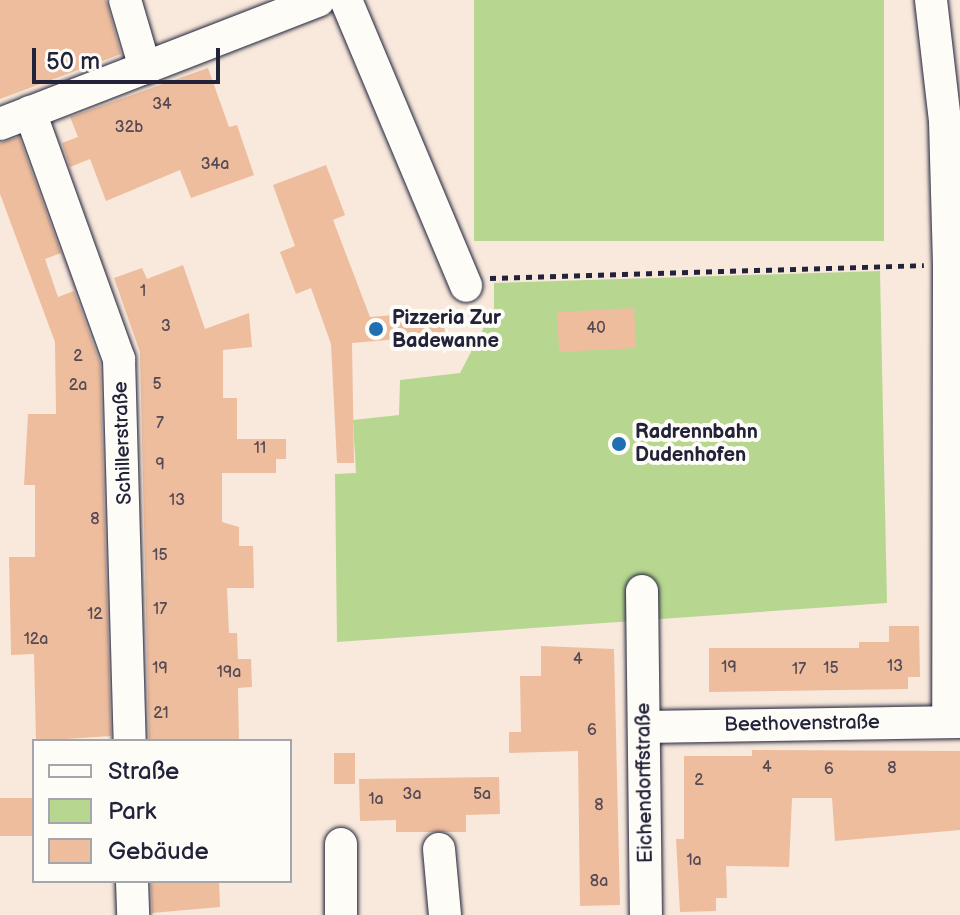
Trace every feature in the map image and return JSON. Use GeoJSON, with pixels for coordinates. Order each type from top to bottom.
{"type":"FeatureCollection","features":[{"type":"Feature","properties":{"kind":"street"},"geometry":{"type":"LineString","coordinates":[[125,0],[145,68]]}},
{"type":"Feature","properties":{"kind":"street"},"geometry":{"type":"LineString","coordinates":[[0,124],[319,0]]}},
{"type":"Feature","properties":{"kind":"street"},"geometry":{"type":"LineString","coordinates":[[346,0],[466,286]]}},
{"type":"Feature","properties":{"kind":"street"},"geometry":{"type":"LineString","coordinates":[[931,0],[945,121],[953,274],[954,722]]}},
{"type":"Feature","properties":{"kind":"street","name":"Schillerstraße"},"geometry":{"type":"LineString","coordinates":[[30,112],[119,359],[130,739]]}},
{"type":"Feature","properties":{"kind":"street","name":"Eichendorffstraße"},"geometry":{"type":"LineString","coordinates":[[642,591],[646,915]]}},
{"type":"Feature","properties":{"kind":"street","name":"Beethovenstraße"},"geometry":{"type":"LineString","coordinates":[[644,727],[954,722]]}},
{"type":"Feature","properties":{"kind":"street"},"geometry":{"type":"LineString","coordinates":[[341,844],[341,915]]}},
{"type":"Feature","properties":{"kind":"street"},"geometry":{"type":"LineString","coordinates":[[439,849],[445,915]]}},
{"type":"Feature","properties":{"kind":"street"},"geometry":{"type":"LineString","coordinates":[[132,883],[133,915]]}},
{"type":"Feature","properties":{"kind":"path"},"geometry":{"type":"LineString","coordinates":[[466,286],[480,278],[953,274]]}},
{"type":"Feature","properties":{"kind":"green space"},"geometry":{"type":"Polygon","coordinates":[[[474,0],[884,0],[884,241],[474,241],[474,0]]]}},
{"type":"Feature","properties":{"kind":"green space","name":"Radrennbahn Dudenhofen"},"geometry":{"type":"Polygon","coordinates":[[[880,271],[887,603],[337,642],[335,474],[356,473],[353,420],[399,415],[400,380],[460,373],[494,308],[494,283],[880,271]]]}},
{"type":"Feature","properties":{"kind":"building"},"geometry":{"type":"Polygon","coordinates":[[[0,0],[106,0],[121,54],[0,99],[0,0]]]}},
{"type":"Feature","properties":{"kind":"building"},"geometry":{"type":"Polygon","coordinates":[[[208,68],[229,127],[237,125],[254,175],[191,198],[180,170],[106,201],[90,159],[70,167],[62,143],[78,137],[70,117],[208,68]]]}},
{"type":"Feature","properties":{"kind":"building"},"geometry":{"type":"Polygon","coordinates":[[[19,137],[61,253],[45,259],[58,297],[74,291],[100,363],[111,736],[36,739],[34,654],[11,655],[9,557],[35,557],[35,485],[24,485],[28,414],[56,414],[55,342],[0,194],[0,143],[19,137]]]}},
{"type":"Feature","properties":{"kind":"building"},"geometry":{"type":"Polygon","coordinates":[[[326,165],[345,215],[333,220],[370,317],[443,311],[445,335],[352,343],[354,463],[337,463],[331,344],[311,288],[296,294],[280,252],[295,246],[273,185],[326,165]]]}},
{"type":"Feature","properties":{"kind":"building"},"geometry":{"type":"Polygon","coordinates":[[[183,265],[205,329],[249,313],[252,347],[223,350],[223,398],[237,398],[237,439],[286,439],[286,459],[276,459],[276,473],[222,473],[222,522],[239,527],[239,546],[253,546],[254,588],[227,588],[229,633],[237,633],[238,659],[251,659],[252,687],[238,688],[239,739],[149,739],[140,352],[114,278],[142,268],[147,279],[183,265]]]}},
{"type":"Feature","properties":{"kind":"building"},"geometry":{"type":"Polygon","coordinates":[[[634,308],[636,348],[559,352],[557,312],[634,308]]]}},
{"type":"Feature","properties":{"kind":"building"},"geometry":{"type":"Polygon","coordinates":[[[889,626],[919,626],[920,677],[908,677],[908,689],[709,692],[709,648],[859,648],[859,642],[889,642],[889,626]]]}},
{"type":"Feature","properties":{"kind":"building"},"geometry":{"type":"Polygon","coordinates":[[[541,646],[614,649],[620,905],[580,906],[578,751],[509,753],[509,732],[521,732],[520,676],[541,676],[541,646]]]}},
{"type":"Feature","properties":{"kind":"building"},"geometry":{"type":"Polygon","coordinates":[[[752,750],[960,751],[960,830],[835,841],[832,798],[792,798],[789,867],[726,866],[727,898],[716,898],[716,911],[680,912],[676,839],[684,839],[684,756],[752,756],[752,750]]]}},
{"type":"Feature","properties":{"kind":"building"},"geometry":{"type":"Polygon","coordinates":[[[334,753],[355,753],[355,784],[334,784],[334,753]]]}},
{"type":"Feature","properties":{"kind":"building"},"geometry":{"type":"Polygon","coordinates":[[[499,777],[500,814],[466,815],[466,832],[396,832],[396,820],[360,821],[359,779],[499,777]]]}},
{"type":"Feature","properties":{"kind":"building"},"geometry":{"type":"Polygon","coordinates":[[[0,798],[32,798],[32,836],[0,836],[0,798]]]}},
{"type":"Feature","properties":{"kind":"building"},"geometry":{"type":"Polygon","coordinates":[[[151,883],[219,883],[220,907],[152,913],[151,883]]]}},
{"type":"Feature","properties":{"kind":"place","name":"Pizzeria Zur Badewanne"},"geometry":{"type":"Point","coordinates":[376,329]}},
{"type":"Feature","properties":{"kind":"place","name":"Radrennbahn Dudenhofen"},"geometry":{"type":"Point","coordinates":[619,444]}}]}
